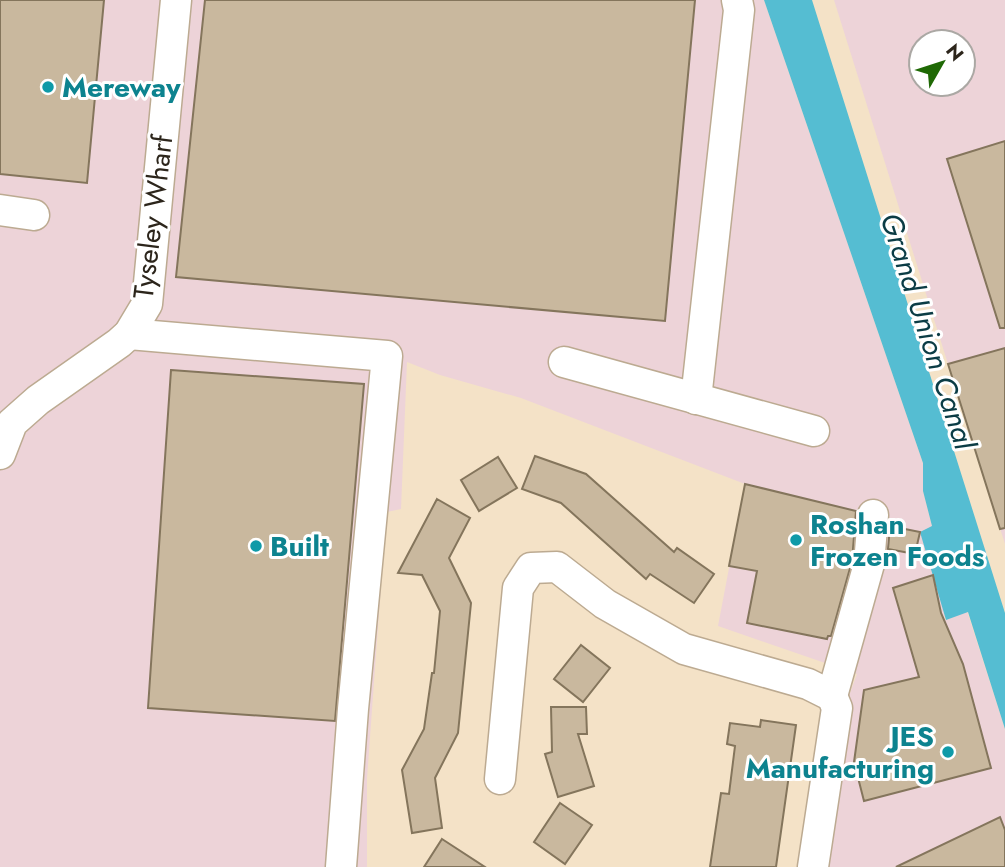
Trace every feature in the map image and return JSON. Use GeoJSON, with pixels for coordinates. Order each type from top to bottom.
{"type":"FeatureCollection","features":[{"type":"Feature","properties":{"kind":"street","name":"Tyseley Wharf"},"geometry":{"type":"LineString","coordinates":[[0,454],[12,423],[38,400],[79,373],[129,334],[147,304],[176,0]]}},
{"type":"Feature","properties":{"kind":"street"},"geometry":{"type":"LineString","coordinates":[[696,399],[739,10],[737,0]]}},
{"type":"Feature","properties":{"kind":"street"},"geometry":{"type":"LineString","coordinates":[[0,210],[34,215]]}},
{"type":"Feature","properties":{"kind":"street"},"geometry":{"type":"LineString","coordinates":[[129,334],[387,356],[358,654],[341,867]]}},
{"type":"Feature","properties":{"kind":"street"},"geometry":{"type":"LineString","coordinates":[[564,362],[814,431]]}},
{"type":"Feature","properties":{"kind":"street"},"geometry":{"type":"LineString","coordinates":[[813,867],[834,702],[869,564],[873,515]]}},
{"type":"Feature","properties":{"kind":"street"},"geometry":{"type":"LineString","coordinates":[[499,779],[518,588],[531,568],[556,567],[605,604],[684,649],[808,684],[834,702]]}},
{"type":"Feature","properties":{"kind":"shaded area"},"geometry":{"type":"Polygon","coordinates":[[[0,0],[764,0],[923,463],[923,491],[932,526],[945,620],[967,611],[1005,729],[1005,867],[826,867],[846,704],[857,674],[718,626],[745,484],[521,398],[440,375],[407,362],[401,509],[387,512],[383,557],[367,779],[367,867],[0,867],[0,0]]]}},
{"type":"Feature","properties":{"kind":"shaded area"},"geometry":{"type":"Polygon","coordinates":[[[834,0],[1005,0],[1005,544],[834,0]]]}},
{"type":"Feature","properties":{"kind":"water"},"geometry":{"type":"Polygon","coordinates":[[[764,0],[812,0],[1005,613],[1005,729],[968,612],[946,620],[920,532],[932,526],[923,491],[923,463],[764,0]]]}},
{"type":"Feature","properties":{"kind":"building","name":"Mereway"},"geometry":{"type":"Polygon","coordinates":[[[0,0],[104,0],[87,183],[0,174],[0,0]]]}},
{"type":"Feature","properties":{"kind":"building"},"geometry":{"type":"Polygon","coordinates":[[[205,0],[695,0],[665,321],[176,277],[205,0]]]}},
{"type":"Feature","properties":{"kind":"building"},"geometry":{"type":"Polygon","coordinates":[[[1005,141],[1005,328],[1000,328],[947,159],[1005,141]]]}},
{"type":"Feature","properties":{"kind":"building"},"geometry":{"type":"Polygon","coordinates":[[[1005,348],[1005,528],[1000,529],[948,364],[1005,348]]]}},
{"type":"Feature","properties":{"kind":"building","name":"Built"},"geometry":{"type":"Polygon","coordinates":[[[171,370],[364,384],[335,721],[148,708],[171,370]]]}},
{"type":"Feature","properties":{"kind":"building"},"geometry":{"type":"Polygon","coordinates":[[[535,456],[586,474],[674,552],[677,548],[714,574],[694,603],[650,574],[646,579],[561,503],[522,489],[535,456]]]}},
{"type":"Feature","properties":{"kind":"building"},"geometry":{"type":"Polygon","coordinates":[[[498,457],[517,488],[479,511],[461,480],[498,457]]]}},
{"type":"Feature","properties":{"kind":"building","name":"Roshan Frozen Foods"},"geometry":{"type":"Polygon","coordinates":[[[745,484],[856,511],[852,561],[831,636],[827,639],[747,623],[757,571],[729,566],[745,484]]]}},
{"type":"Feature","properties":{"kind":"building"},"geometry":{"type":"Polygon","coordinates":[[[437,499],[470,518],[449,558],[471,603],[458,733],[435,778],[442,828],[412,833],[402,770],[424,729],[434,673],[440,611],[422,575],[398,573],[437,499]]]}},
{"type":"Feature","properties":{"kind":"building"},"geometry":{"type":"Polygon","coordinates":[[[890,526],[920,532],[915,554],[888,549],[890,526]]]}},
{"type":"Feature","properties":{"kind":"building"},"geometry":{"type":"Polygon","coordinates":[[[933,575],[941,613],[963,664],[991,768],[864,801],[854,762],[864,690],[919,677],[893,588],[933,575]]]}},
{"type":"Feature","properties":{"kind":"building"},"geometry":{"type":"Polygon","coordinates":[[[581,645],[610,668],[583,702],[554,679],[581,645]]]}},
{"type":"Feature","properties":{"kind":"building"},"geometry":{"type":"Polygon","coordinates":[[[551,707],[586,707],[587,734],[578,734],[594,786],[558,797],[545,754],[552,752],[551,707]]]}},
{"type":"Feature","properties":{"kind":"building"},"geometry":{"type":"Polygon","coordinates":[[[761,720],[796,725],[776,867],[710,867],[721,793],[729,794],[735,746],[727,744],[730,723],[760,727],[761,720]]]}},
{"type":"Feature","properties":{"kind":"building"},"geometry":{"type":"Polygon","coordinates":[[[560,803],[592,825],[565,864],[534,842],[560,803]]]}},
{"type":"Feature","properties":{"kind":"building"},"geometry":{"type":"Polygon","coordinates":[[[1000,817],[1005,830],[1005,867],[896,867],[1000,817]]]}},
{"type":"Feature","properties":{"kind":"building"},"geometry":{"type":"Polygon","coordinates":[[[442,839],[485,867],[424,867],[442,839]]]}},
{"type":"Feature","properties":{"kind":"place","name":"Mereway"},"geometry":{"type":"Point","coordinates":[48,87]}},
{"type":"Feature","properties":{"kind":"place","name":"Roshan Frozen Foods"},"geometry":{"type":"Point","coordinates":[796,540]}},
{"type":"Feature","properties":{"kind":"place","name":"Built"},"geometry":{"type":"Point","coordinates":[256,546]}},
{"type":"Feature","properties":{"kind":"place","name":"JES Manufacturing"},"geometry":{"type":"Point","coordinates":[948,752]}},
{"type":"Feature","properties":{"kind":"water label","name":"Grand Union Canal"},"geometry":{"type":"Point","coordinates":[928,331]}}]}
